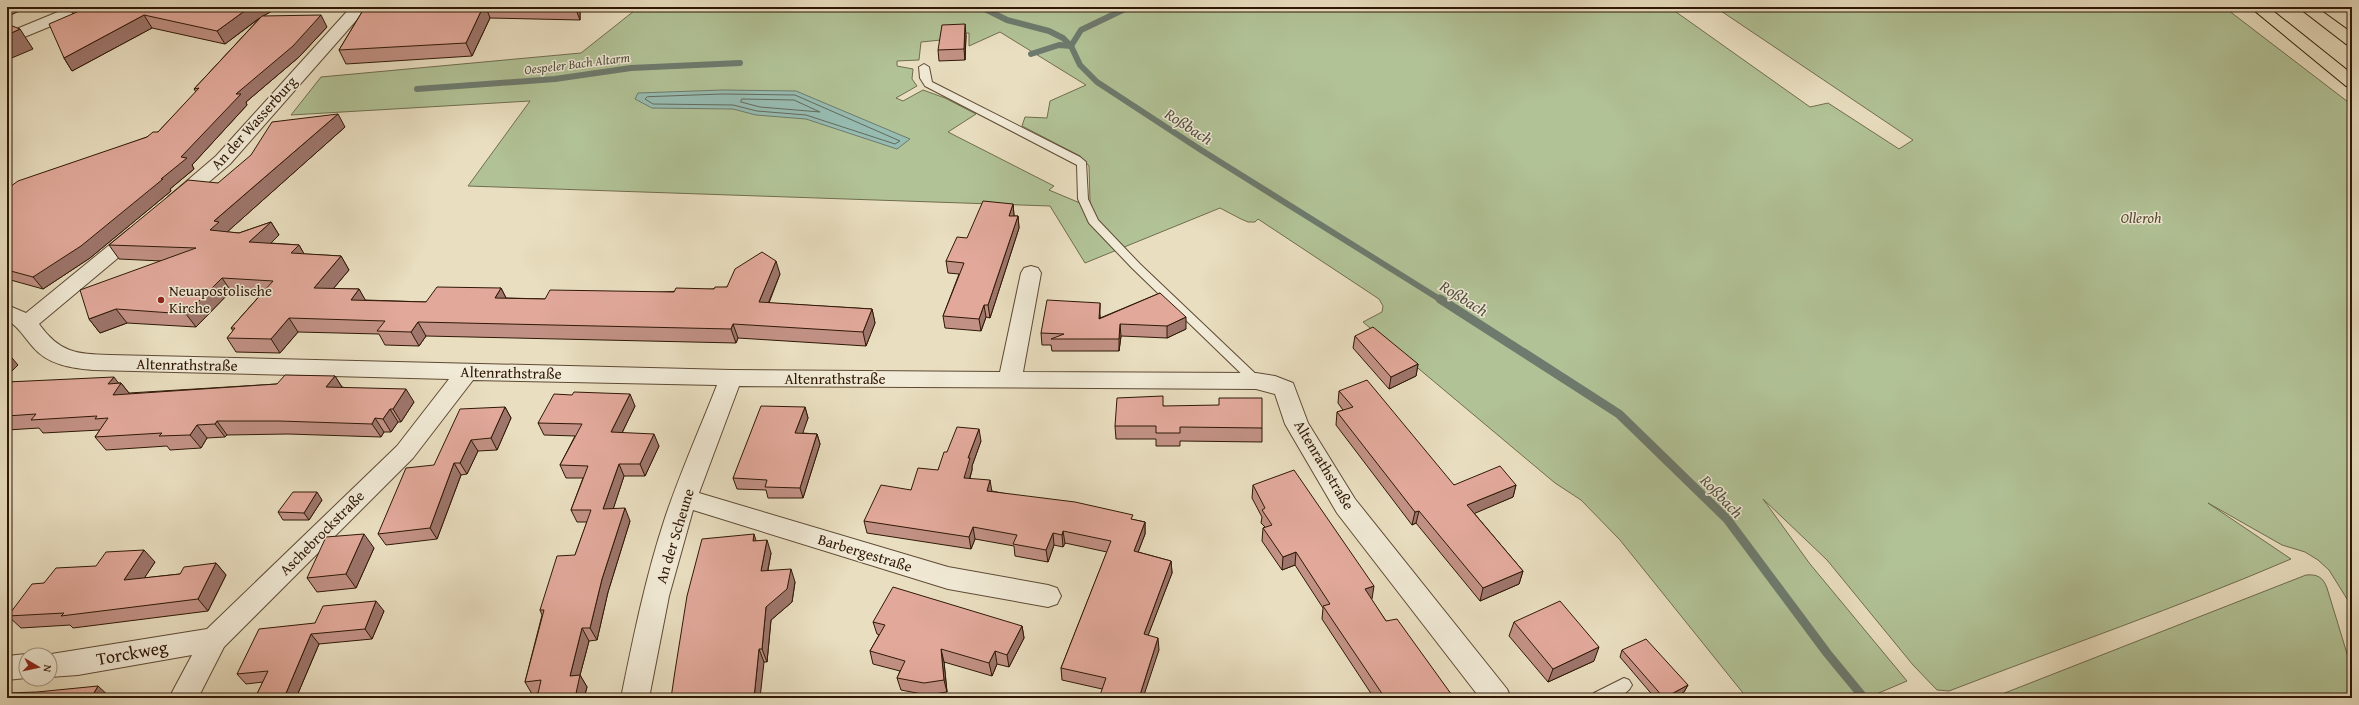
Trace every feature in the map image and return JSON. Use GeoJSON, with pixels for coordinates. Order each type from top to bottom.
{"type":"FeatureCollection","features":[{"type":"Feature","properties":{"kind":"highway"},"geometry":{"type":"LineString","coordinates":[[2258,7],[2352,82]]}},
{"type":"Feature","properties":{"kind":"highway"},"geometry":{"type":"LineString","coordinates":[[2306,7],[2352,41]]}},
{"type":"Feature","properties":{"kind":"street"},"geometry":{"type":"LineString","coordinates":[[7,11],[14,7]]}},
{"type":"Feature","properties":{"kind":"street"},"geometry":{"type":"LineString","coordinates":[[7,34],[16,35],[84,7]]}},
{"type":"Feature","properties":{"kind":"street","name":"An der Wasserburg"},"geometry":{"type":"LineString","coordinates":[[28,322],[223,160],[360,7]]}},
{"type":"Feature","properties":{"kind":"street"},"geometry":{"type":"LineString","coordinates":[[1010,380],[1031,273]]}},
{"type":"Feature","properties":{"kind":"street"},"geometry":{"type":"LineString","coordinates":[[7,312],[28,322]]}},
{"type":"Feature","properties":{"kind":"street","name":"Altenrathstraße"},"geometry":{"type":"LineString","coordinates":[[28,322],[45,346],[58,356],[78,361],[731,378],[1256,381],[1275,384],[1285,389],[1297,424],[1346,506],[1497,698]]}},
{"type":"Feature","properties":{"kind":"street","name":"Aschebrockstraße"},"geometry":{"type":"LineString","coordinates":[[183,698],[214,639],[405,452],[467,372]]}},
{"type":"Feature","properties":{"kind":"street","name":"An der Scheune"},"geometry":{"type":"LineString","coordinates":[[635,698],[646,638],[685,498],[731,378]]}},
{"type":"Feature","properties":{"kind":"street","name":"Barbergestraße"},"geometry":{"type":"LineString","coordinates":[[685,498],[948,578],[1048,596]]}},
{"type":"Feature","properties":{"kind":"street","name":"Torckweg"},"geometry":{"type":"LineString","coordinates":[[58,664],[78,663],[214,639]]}},
{"type":"Feature","properties":{"kind":"street"},"geometry":{"type":"LineString","coordinates":[[7,668],[18,667]]}},
{"type":"Feature","properties":{"kind":"lane"},"geometry":{"type":"LineString","coordinates":[[924,67],[925,78],[928,84],[1076,159],[1082,164],[1083,200],[1094,221],[1136,266],[1256,381]]}},
{"type":"Feature","properties":{"kind":"lane"},"geometry":{"type":"LineString","coordinates":[[1599,698],[1624,685]]}},
{"type":"Feature","properties":{"kind":"green space","name":"Olleroh"},"geometry":{"type":"Polygon","coordinates":[[[639,7],[1669,7],[1810,107],[1828,103],[1899,149],[1913,140],[1715,7],[2224,7],[2352,105],[2352,607],[2329,570],[2318,560],[2305,552],[2282,545],[2208,503],[2291,559],[2164,610],[1949,691],[1937,690],[1913,665],[1827,560],[1763,499],[1810,564],[1907,681],[1867,698],[1747,698],[1620,540],[1581,500],[1555,483],[1363,322],[1382,312],[1383,306],[1379,299],[1258,219],[1255,222],[1248,222],[1220,208],[1085,263],[1050,206],[468,186],[530,101],[291,115],[321,77],[581,53],[639,7]],[[1000,32],[969,46],[969,33],[942,35],[941,40],[921,42],[919,60],[897,61],[897,66],[913,69],[912,79],[917,86],[896,98],[903,101],[923,90],[945,98],[976,114],[948,132],[1054,186],[1049,190],[1092,208],[1090,201],[1089,166],[1080,156],[1022,126],[1025,117],[1047,118],[1050,101],[1086,85],[1000,32]]]}},
{"type":"Feature","properties":{"kind":"green space"},"geometry":{"type":"Polygon","coordinates":[[[2306,575],[2319,577],[2324,581],[2327,588],[2352,670],[2352,698],[1992,698],[2306,575]]]}},
{"type":"Feature","properties":{"kind":"water"},"geometry":{"type":"Polygon","coordinates":[[[723,90],[796,91],[910,139],[897,149],[806,119],[756,115],[733,109],[652,108],[635,99],[638,93],[723,90]]]}},
{"type":"Feature","properties":{"kind":"building"},"geometry":{"type":"Polygon","coordinates":[[[70,7],[250,7],[217,31],[144,15],[64,58],[49,24],[77,12],[70,7]]]}},
{"type":"Feature","properties":{"kind":"building"},"geometry":{"type":"Polygon","coordinates":[[[365,7],[483,7],[466,43],[339,50],[365,7]]]}},
{"type":"Feature","properties":{"kind":"building"},"geometry":{"type":"Polygon","coordinates":[[[321,15],[293,46],[236,94],[241,94],[181,157],[187,158],[81,246],[33,277],[7,270],[7,189],[18,181],[147,137],[153,132],[158,132],[199,88],[194,89],[262,16],[321,15]]]}},
{"type":"Feature","properties":{"kind":"building"},"geometry":{"type":"Polygon","coordinates":[[[7,24],[20,29],[7,35],[7,24]]]}},
{"type":"Feature","properties":{"kind":"building"},"geometry":{"type":"Polygon","coordinates":[[[965,24],[964,49],[938,50],[942,25],[965,24]]]}},
{"type":"Feature","properties":{"kind":"building"},"geometry":{"type":"Polygon","coordinates":[[[338,114],[214,221],[219,222],[210,230],[239,233],[271,222],[249,242],[299,245],[291,253],[341,256],[314,288],[359,289],[351,300],[426,302],[437,287],[501,288],[495,298],[545,299],[550,290],[674,292],[676,288],[714,289],[715,287],[727,287],[735,269],[762,252],[776,261],[759,302],[872,309],[863,332],[733,324],[731,329],[418,322],[411,332],[377,331],[385,321],[289,318],[271,339],[227,338],[235,328],[231,328],[273,281],[222,278],[186,314],[116,309],[89,319],[80,290],[196,248],[109,245],[188,180],[218,183],[251,155],[272,122],[338,114]]]}},
{"type":"Feature","properties":{"kind":"building"},"geometry":{"type":"Polygon","coordinates":[[[983,201],[1013,204],[1009,216],[1018,216],[988,305],[984,305],[979,319],[943,316],[964,263],[946,261],[957,237],[967,238],[983,201]]]}},
{"type":"Feature","properties":{"kind":"building"},"geometry":{"type":"Polygon","coordinates":[[[1160,293],[1186,317],[1167,326],[1120,324],[1119,339],[1051,339],[1064,334],[1041,333],[1047,300],[1100,303],[1099,319],[1160,293]]]}},
{"type":"Feature","properties":{"kind":"building"},"geometry":{"type":"Polygon","coordinates":[[[1373,327],[1418,364],[1391,377],[1355,336],[1373,327]]]}},
{"type":"Feature","properties":{"kind":"building"},"geometry":{"type":"Polygon","coordinates":[[[285,375],[335,376],[326,387],[406,389],[393,409],[390,409],[383,419],[375,418],[372,424],[217,421],[215,424],[197,425],[190,435],[159,436],[162,433],[95,437],[108,418],[95,419],[97,416],[31,420],[36,414],[7,416],[7,382],[114,377],[108,384],[121,383],[113,395],[277,384],[285,375]]]}},
{"type":"Feature","properties":{"kind":"building"},"geometry":{"type":"Polygon","coordinates":[[[1367,380],[1454,485],[1500,466],[1516,485],[1467,505],[1523,571],[1483,588],[1419,511],[1415,512],[1337,412],[1353,407],[1339,391],[1367,380]]]}},
{"type":"Feature","properties":{"kind":"building"},"geometry":{"type":"Polygon","coordinates":[[[574,392],[630,394],[611,432],[654,434],[640,464],[619,464],[603,509],[625,508],[602,579],[590,628],[582,628],[570,676],[580,675],[575,698],[537,698],[541,680],[525,682],[544,610],[540,610],[557,556],[575,555],[591,510],[571,510],[588,466],[560,465],[582,424],[538,423],[554,394],[572,395],[574,392]]]}},
{"type":"Feature","properties":{"kind":"building"},"geometry":{"type":"Polygon","coordinates":[[[1163,396],[1163,406],[1219,405],[1219,398],[1262,398],[1262,428],[1180,427],[1180,433],[1156,433],[1156,426],[1115,426],[1117,398],[1163,396]]]}},
{"type":"Feature","properties":{"kind":"building"},"geometry":{"type":"Polygon","coordinates":[[[761,406],[805,407],[795,433],[817,434],[800,488],[765,487],[767,480],[733,478],[761,406]]]}},
{"type":"Feature","properties":{"kind":"building"},"geometry":{"type":"Polygon","coordinates":[[[505,407],[491,438],[471,440],[460,463],[454,463],[430,528],[378,534],[406,468],[434,465],[460,409],[505,407]]]}},
{"type":"Feature","properties":{"kind":"building"},"geometry":{"type":"Polygon","coordinates":[[[957,427],[979,429],[968,458],[970,458],[964,478],[990,480],[987,491],[1075,502],[1133,515],[1131,519],[1145,522],[1134,551],[1171,561],[1144,634],[1158,638],[1139,698],[1099,698],[1106,678],[1061,668],[1111,541],[1063,531],[1062,535],[1053,533],[1046,550],[1013,544],[1017,535],[973,527],[969,537],[864,521],[881,485],[911,490],[918,468],[938,470],[944,452],[947,452],[957,427]]]}},
{"type":"Feature","properties":{"kind":"building"},"geometry":{"type":"Polygon","coordinates":[[[1294,470],[1374,586],[1365,589],[1386,621],[1397,619],[1454,698],[1385,698],[1323,606],[1330,604],[1296,552],[1283,557],[1263,528],[1272,525],[1262,510],[1265,508],[1253,485],[1294,470]]]}},
{"type":"Feature","properties":{"kind":"building"},"geometry":{"type":"Polygon","coordinates":[[[293,492],[317,492],[304,513],[278,512],[293,492]]]}},
{"type":"Feature","properties":{"kind":"building"},"geometry":{"type":"Polygon","coordinates":[[[364,534],[346,574],[307,578],[326,537],[364,534]]]}},
{"type":"Feature","properties":{"kind":"building"},"geometry":{"type":"Polygon","coordinates":[[[754,534],[753,541],[767,540],[761,571],[791,569],[787,589],[766,607],[762,649],[759,649],[754,698],[671,698],[687,596],[702,539],[754,534]]]}},
{"type":"Feature","properties":{"kind":"building"},"geometry":{"type":"Polygon","coordinates":[[[144,550],[124,580],[180,574],[184,567],[216,563],[198,599],[61,616],[64,613],[8,616],[32,584],[44,583],[56,568],[96,566],[106,552],[144,550]]]}},
{"type":"Feature","properties":{"kind":"building"},"geometry":{"type":"Polygon","coordinates":[[[893,587],[1022,626],[1007,655],[995,651],[989,663],[941,649],[944,680],[924,683],[897,678],[905,661],[870,651],[885,625],[873,622],[893,587]]]}},
{"type":"Feature","properties":{"kind":"building"},"geometry":{"type":"Polygon","coordinates":[[[376,601],[365,629],[311,634],[284,698],[255,698],[268,671],[237,674],[259,629],[315,623],[323,606],[376,601]]]}},
{"type":"Feature","properties":{"kind":"building"},"geometry":{"type":"Polygon","coordinates":[[[1560,601],[1599,647],[1553,669],[1514,622],[1560,601]]]}},
{"type":"Feature","properties":{"kind":"building"},"geometry":{"type":"Polygon","coordinates":[[[1646,639],[1688,685],[1664,698],[1622,650],[1646,639]]]}},
{"type":"Feature","properties":{"kind":"building"},"geometry":{"type":"Polygon","coordinates":[[[98,686],[91,698],[7,698],[7,693],[37,692],[98,686]]]}},
{"type":"Feature","properties":{"kind":"waterway","name":"Roßbach"},"geometry":{"type":"LineString","coordinates":[[981,7],[1007,20],[1049,31],[1063,38],[1071,46]]}},
{"type":"Feature","properties":{"kind":"waterway"},"geometry":{"type":"LineString","coordinates":[[1071,46],[1081,30],[1129,7]]}},
{"type":"Feature","properties":{"kind":"waterway"},"geometry":{"type":"LineString","coordinates":[[1031,54],[1059,45],[1071,46]]}},
{"type":"Feature","properties":{"kind":"waterway","name":"Roßbach"},"geometry":{"type":"LineString","coordinates":[[1071,46],[1080,65],[1097,82],[1201,150],[1441,300]]}},
{"type":"Feature","properties":{"kind":"waterway","name":"Oespeler Bach Altarm"},"geometry":{"type":"LineString","coordinates":[[417,89],[555,79],[631,68],[740,63]]}},
{"type":"Feature","properties":{"kind":"waterway","name":"Roßbach"},"geometry":{"type":"LineString","coordinates":[[1440,299],[1619,414],[1727,519],[1827,653],[1864,698]]}},
{"type":"Feature","properties":{"kind":"place","name":"Neuapostolische Kirche"},"geometry":{"type":"Point","coordinates":[161,300]}}]}
